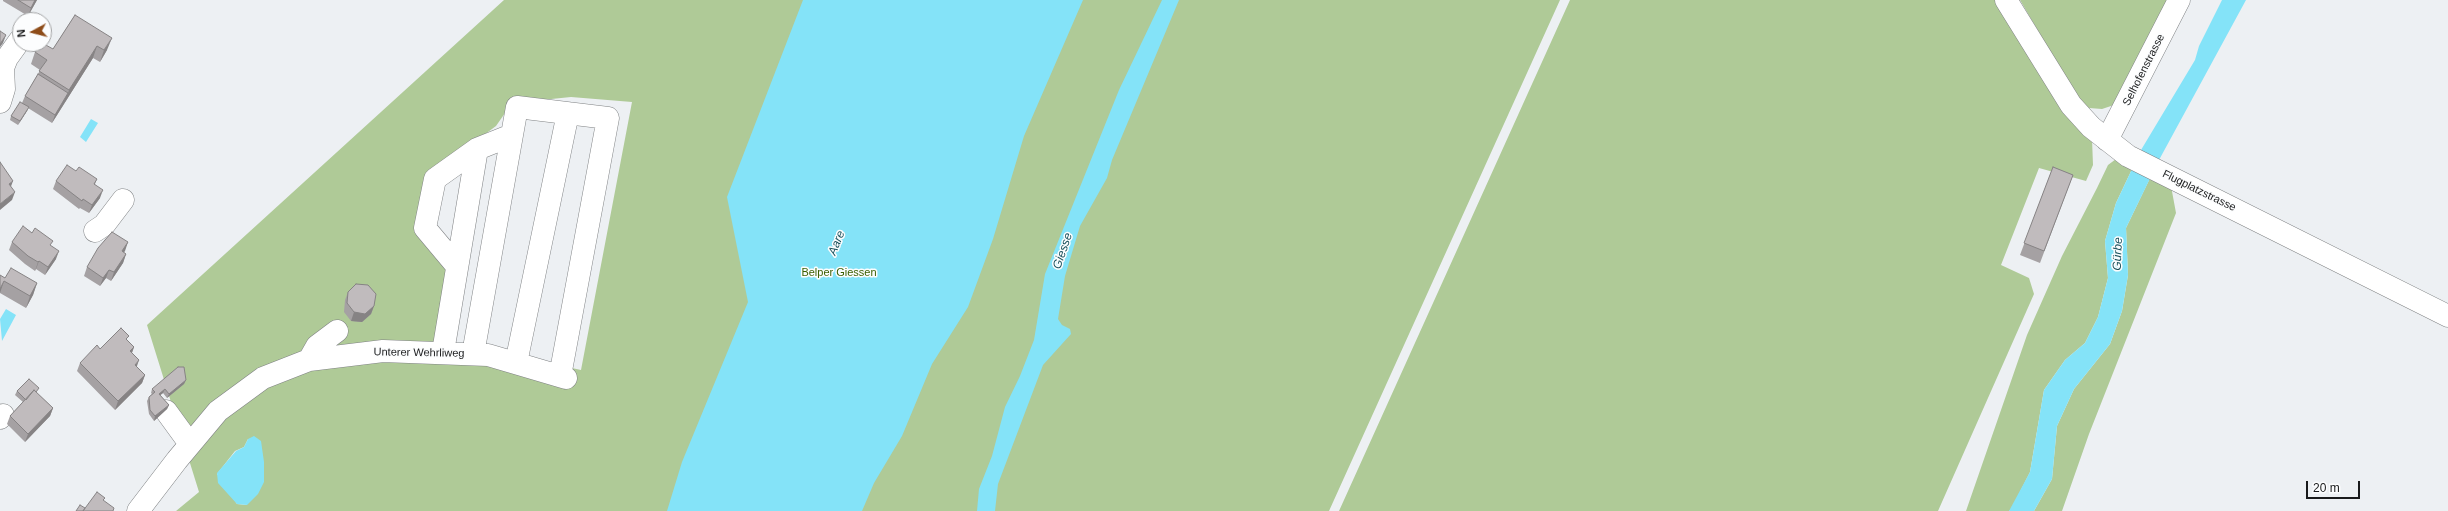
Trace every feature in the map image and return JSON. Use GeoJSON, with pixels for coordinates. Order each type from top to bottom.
{"type":"FeatureCollection","features":[{"type":"Feature","properties":{"kind":"street","name":"Flugplatzstrasse"},"geometry":{"type":"LineString","coordinates":[[2006,0],[2071,105],[2091,127],[2128,156],[2448,316]]}},
{"type":"Feature","properties":{"kind":"street","name":"Selhofenstrasse"},"geometry":{"type":"LineString","coordinates":[[2107,140],[2180,0]]}},
{"type":"Feature","properties":{"kind":"street"},"geometry":{"type":"LineString","coordinates":[[0,102],[4,89],[3,68],[12,51]]}},
{"type":"Feature","properties":{"kind":"street"},"geometry":{"type":"LineString","coordinates":[[473,354],[517,107],[568,113],[516,363]]}},
{"type":"Feature","properties":{"kind":"street","name":"Unterer Wehrliweg"},"geometry":{"type":"LineString","coordinates":[[138,511],[190,444],[218,411],[263,378],[309,360],[383,351],[443,352],[488,355],[563,377],[608,118],[568,113]]}},
{"type":"Feature","properties":{"kind":"street"},"geometry":{"type":"LineString","coordinates":[[456,265],[425,228],[435,179],[477,149],[512,135]]}},
{"type":"Feature","properties":{"kind":"street"},"geometry":{"type":"LineString","coordinates":[[443,352],[456,265],[477,149]]}},
{"type":"Feature","properties":{"kind":"street"},"geometry":{"type":"LineString","coordinates":[[95,231],[104,225],[122,200]]}},
{"type":"Feature","properties":{"kind":"street"},"geometry":{"type":"LineString","coordinates":[[309,360],[317,346],[337,331]]}},
{"type":"Feature","properties":{"kind":"street"},"geometry":{"type":"LineString","coordinates":[[166,410],[190,444]]}},
{"type":"Feature","properties":{"kind":"green space","name":"Belper Giessen"},"geometry":{"type":"Polygon","coordinates":[[[504,0],[1560,0],[1329,511],[176,511],[199,492],[147,325],[504,0]],[[571,97],[512,103],[496,126],[430,175],[419,238],[451,272],[440,345],[494,351],[581,370],[632,102],[571,97]],[[248,439],[244,447],[235,451],[217,474],[237,504],[247,505],[248,439]]]}},
{"type":"Feature","properties":{"kind":"green space"},"geometry":{"type":"Polygon","coordinates":[[[1570,0],[1998,0],[2092,139],[2093,165],[2086,181],[2039,168],[2001,265],[2029,278],[2034,294],[1938,511],[1339,511],[1570,0]]]}},
{"type":"Feature","properties":{"kind":"green space"},"geometry":{"type":"Polygon","coordinates":[[[2020,0],[2173,0],[2117,104],[2102,109],[2089,108],[2079,101],[2020,0]]]}},
{"type":"Feature","properties":{"kind":"green space"},"geometry":{"type":"Polygon","coordinates":[[[2116,159],[2133,167],[2116,203],[2105,241],[2108,278],[2098,317],[2085,343],[2065,360],[2044,390],[2030,472],[2012,508],[2009,511],[1966,511],[2027,335],[2062,256],[2108,165],[2116,159]]]}},
{"type":"Feature","properties":{"kind":"green space"},"geometry":{"type":"Polygon","coordinates":[[[2151,176],[2171,186],[2176,213],[2089,434],[2062,511],[2034,511],[2052,479],[2057,426],[2074,389],[2110,344],[2122,311],[2128,275],[2126,228],[2151,176]]]}},
{"type":"Feature","properties":{"kind":"water","name":"Aare"},"geometry":{"type":"Polygon","coordinates":[[[803,0],[1083,0],[1024,136],[993,239],[968,307],[932,364],[902,436],[874,483],[862,511],[667,511],[682,462],[748,302],[727,197],[803,0]]]}},
{"type":"Feature","properties":{"kind":"water","name":"Giesse"},"geometry":{"type":"Polygon","coordinates":[[[1162,0],[1179,0],[1112,160],[1107,178],[1080,226],[1065,276],[1058,319],[1062,325],[1070,329],[1071,334],[1043,365],[998,484],[995,511],[977,511],[979,489],[992,456],[1005,407],[1020,376],[1034,340],[1045,274],[1119,90],[1162,0]]]}},
{"type":"Feature","properties":{"kind":"water","name":"Gürbe"},"geometry":{"type":"Polygon","coordinates":[[[2222,0],[2246,0],[2159,160],[2126,228],[2128,275],[2122,311],[2110,344],[2074,389],[2057,426],[2052,479],[2034,511],[2009,511],[2030,472],[2044,390],[2065,360],[2085,343],[2098,317],[2108,278],[2105,241],[2116,203],[2141,150],[2195,60],[2199,46],[2222,0]]]}},
{"type":"Feature","properties":{"kind":"water"},"geometry":{"type":"Polygon","coordinates":[[[91,119],[98,123],[86,142],[80,137],[91,119]]]}},
{"type":"Feature","properties":{"kind":"water"},"geometry":{"type":"Polygon","coordinates":[[[6,309],[16,315],[2,341],[0,319],[6,309]]]}},
{"type":"Feature","properties":{"kind":"water"},"geometry":{"type":"Polygon","coordinates":[[[254,436],[261,441],[264,462],[264,482],[258,494],[247,505],[237,504],[218,483],[217,473],[236,451],[244,447],[248,439],[254,436]]]}},
{"type":"Feature","properties":{"kind":"building"},"geometry":{"type":"Polygon","coordinates":[[[18,0],[35,0],[31,8],[18,0]]]}},
{"type":"Feature","properties":{"kind":"building"},"geometry":{"type":"Polygon","coordinates":[[[75,15],[112,38],[104,50],[97,46],[69,90],[39,71],[47,60],[35,52],[52,52],[75,15]]]}},
{"type":"Feature","properties":{"kind":"building"},"geometry":{"type":"Polygon","coordinates":[[[0,31],[6,35],[0,44],[0,31]]]}},
{"type":"Feature","properties":{"kind":"building"},"geometry":{"type":"Polygon","coordinates":[[[38,74],[68,93],[55,115],[25,96],[38,74]]]}},
{"type":"Feature","properties":{"kind":"building"},"geometry":{"type":"Polygon","coordinates":[[[20,102],[29,107],[20,121],[11,116],[20,102]]]}},
{"type":"Feature","properties":{"kind":"building"},"geometry":{"type":"Polygon","coordinates":[[[0,162],[13,181],[9,184],[15,192],[0,204],[0,162]]]}},
{"type":"Feature","properties":{"kind":"building"},"geometry":{"type":"Polygon","coordinates":[[[67,165],[76,171],[79,167],[97,179],[94,184],[103,190],[92,205],[83,199],[82,201],[56,181],[67,165]]]}},
{"type":"Feature","properties":{"kind":"building"},"geometry":{"type":"Polygon","coordinates":[[[2053,167],[2073,175],[2044,251],[2024,243],[2053,167]]]}},
{"type":"Feature","properties":{"kind":"building"},"geometry":{"type":"Polygon","coordinates":[[[23,226],[32,233],[35,228],[53,241],[50,245],[59,251],[48,267],[28,256],[12,242],[23,226]]]}},
{"type":"Feature","properties":{"kind":"building"},"geometry":{"type":"Polygon","coordinates":[[[112,232],[128,242],[122,251],[126,254],[114,272],[109,270],[103,278],[87,267],[98,248],[112,232]]]}},
{"type":"Feature","properties":{"kind":"building"},"geometry":{"type":"Polygon","coordinates":[[[11,268],[37,283],[30,296],[4,281],[0,289],[0,275],[5,278],[11,268]]]}},
{"type":"Feature","properties":{"kind":"building"},"geometry":{"type":"Polygon","coordinates":[[[356,284],[368,285],[376,294],[374,306],[365,314],[354,312],[347,303],[348,292],[356,284]]]}},
{"type":"Feature","properties":{"kind":"building"},"geometry":{"type":"Polygon","coordinates":[[[121,328],[129,336],[126,339],[134,347],[130,351],[139,360],[135,365],[145,375],[118,401],[80,363],[97,345],[100,349],[121,328]]]}},
{"type":"Feature","properties":{"kind":"building"},"geometry":{"type":"Polygon","coordinates":[[[178,367],[184,367],[186,380],[169,394],[165,389],[159,394],[169,405],[155,416],[150,410],[149,397],[155,392],[152,389],[178,367]]]}},
{"type":"Feature","properties":{"kind":"building"},"geometry":{"type":"Polygon","coordinates":[[[29,379],[39,388],[36,392],[34,390],[26,400],[17,391],[29,379]]]}},
{"type":"Feature","properties":{"kind":"building"},"geometry":{"type":"Polygon","coordinates":[[[34,390],[53,408],[28,434],[10,416],[34,390]]]}},
{"type":"Feature","properties":{"kind":"building"},"geometry":{"type":"Polygon","coordinates":[[[97,492],[105,498],[103,500],[114,508],[113,511],[83,511],[97,492]]]}},
{"type":"Feature","properties":{"kind":"building"},"geometry":{"type":"Polygon","coordinates":[[[80,505],[85,508],[83,511],[76,511],[80,505]]]}}]}
